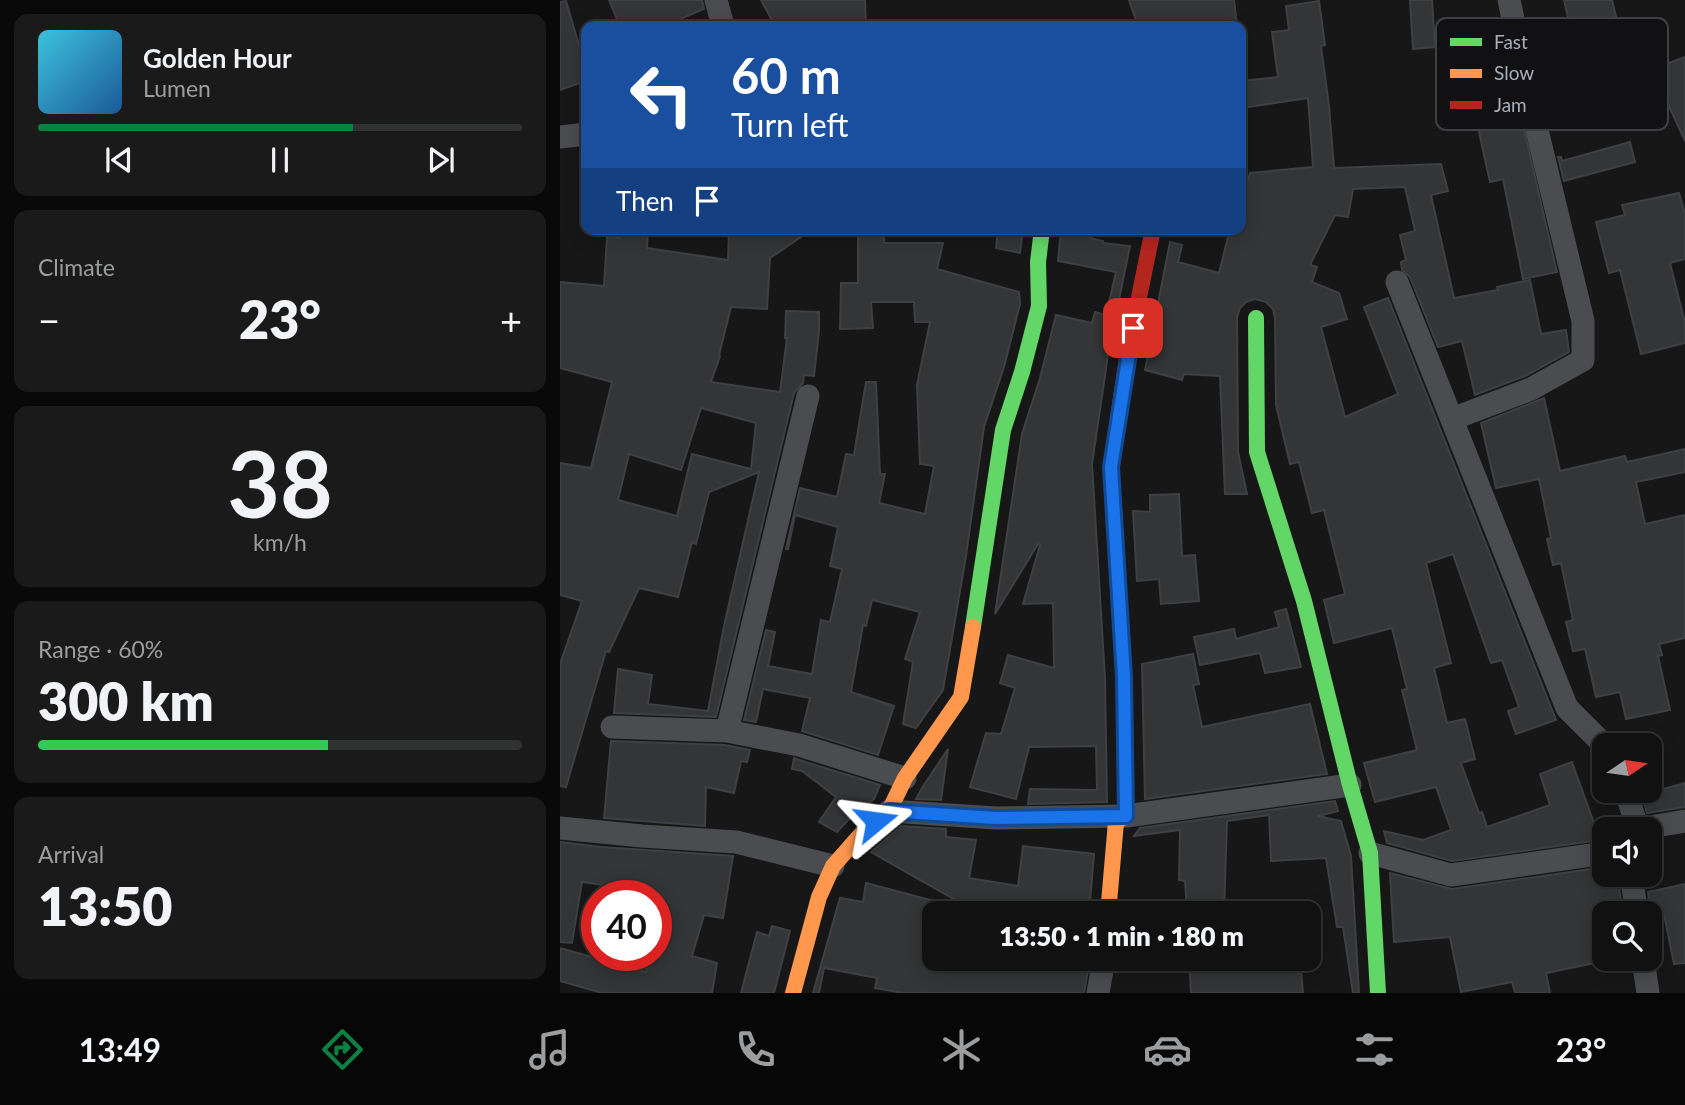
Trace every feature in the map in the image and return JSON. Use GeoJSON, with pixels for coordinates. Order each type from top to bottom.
{"type":"FeatureCollection","features":[{"type":"Feature","properties":{"kind":"street"},"geometry":{"type":"LineString","coordinates":[[716,0],[722,21]]}},
{"type":"Feature","properties":{"kind":"street"},"geometry":{"type":"LineString","coordinates":[[1509,0],[1513,18]]}},
{"type":"Feature","properties":{"kind":"street"},"geometry":{"type":"LineString","coordinates":[[1452,419],[1531,388],[1583,360],[1583,321],[1537,130]]}},
{"type":"Feature","properties":{"kind":"street"},"geometry":{"type":"LineString","coordinates":[[560,137],[581,135]]}},
{"type":"Feature","properties":{"kind":"street"},"geometry":{"type":"LineString","coordinates":[[793,993],[819,897],[833,866],[863,832],[889,811],[905,778],[961,697],[985,559],[1003,430],[1039,306],[1038,261],[1041,235]]}},
{"type":"Feature","properties":{"kind":"street"},"geometry":{"type":"LineString","coordinates":[[1126,816],[1124,677],[1111,467],[1128,351],[1152,235]]}},
{"type":"Feature","properties":{"kind":"street"},"geometry":{"type":"LineString","coordinates":[[1397,282],[1567,708],[1592,733]]}},
{"type":"Feature","properties":{"kind":"street"},"geometry":{"type":"LineString","coordinates":[[1256,318],[1257,452],[1304,601],[1350,785],[1370,853],[1378,993]]}},
{"type":"Feature","properties":{"kind":"street"},"geometry":{"type":"LineString","coordinates":[[727,731],[808,396]]}},
{"type":"Feature","properties":{"kind":"street"},"geometry":{"type":"LineString","coordinates":[[612,727],[727,731],[799,744],[905,778]]}},
{"type":"Feature","properties":{"kind":"street"},"geometry":{"type":"LineString","coordinates":[[889,811],[996,818],[1126,816],[1350,785]]}},
{"type":"Feature","properties":{"kind":"street"},"geometry":{"type":"LineString","coordinates":[[1109,901],[1116,822],[1126,816]]}},
{"type":"Feature","properties":{"kind":"street"},"geometry":{"type":"LineString","coordinates":[[1662,825],[1685,821]]}},
{"type":"Feature","properties":{"kind":"street"},"geometry":{"type":"LineString","coordinates":[[560,828],[736,842],[833,866]]}},
{"type":"Feature","properties":{"kind":"street"},"geometry":{"type":"LineString","coordinates":[[1370,853],[1451,875],[1592,855]]}},
{"type":"Feature","properties":{"kind":"street"},"geometry":{"type":"LineString","coordinates":[[1098,993],[1102,971]]}},
{"type":"Feature","properties":{"kind":"street"},"geometry":{"type":"LineString","coordinates":[[1645,971],[1648,993]]}},
{"type":"Feature","properties":{"kind":"building"},"geometry":{"type":"Polygon","coordinates":[[[609,0],[702,0],[704,9],[676,21],[618,21],[609,0]]]}},
{"type":"Feature","properties":{"kind":"building"},"geometry":{"type":"Polygon","coordinates":[[[761,0],[865,0],[866,21],[772,21],[761,0]]]}},
{"type":"Feature","properties":{"kind":"building"},"geometry":{"type":"Polygon","coordinates":[[[1129,0],[1234,0],[1236,21],[1136,21],[1129,0]]]}},
{"type":"Feature","properties":{"kind":"building"},"geometry":{"type":"Polygon","coordinates":[[[1410,0],[1432,0],[1435,47],[1413,49],[1410,0]]]}},
{"type":"Feature","properties":{"kind":"building"},"geometry":{"type":"Polygon","coordinates":[[[1564,0],[1612,0],[1616,18],[1568,18],[1564,0]]]}},
{"type":"Feature","properties":{"kind":"building"},"geometry":{"type":"Polygon","coordinates":[[[566,1],[581,52],[581,83],[560,90],[560,2],[566,1]]]}},
{"type":"Feature","properties":{"kind":"building"},"geometry":{"type":"Polygon","coordinates":[[[1319,1],[1334,168],[1441,164],[1448,191],[1431,195],[1454,298],[1498,290],[1497,287],[1530,280],[1541,334],[1566,330],[1569,352],[1525,376],[1475,395],[1462,341],[1438,347],[1410,277],[1402,270],[1401,262],[1406,260],[1400,235],[1415,231],[1405,187],[1353,189],[1348,217],[1335,215],[1310,265],[1317,267],[1312,282],[1339,293],[1347,319],[1321,327],[1345,417],[1398,394],[1364,307],[1388,298],[1556,720],[1516,734],[1508,711],[1519,707],[1502,660],[1491,663],[1453,554],[1426,563],[1451,663],[1434,668],[1447,723],[1465,719],[1475,759],[1461,763],[1479,813],[1482,812],[1487,827],[1550,805],[1540,774],[1572,762],[1592,818],[1592,841],[1452,861],[1387,843],[1384,831],[1423,840],[1451,830],[1436,787],[1375,802],[1364,763],[1417,750],[1402,690],[1407,689],[1392,628],[1334,643],[1324,600],[1345,594],[1324,510],[1312,513],[1299,462],[1290,464],[1276,405],[1273,309],[1266,302],[1255,299],[1240,308],[1237,317],[1238,452],[1247,494],[1225,494],[1220,376],[1184,374],[1182,380],[1145,370],[1170,242],[1182,245],[1178,262],[1219,273],[1228,235],[1246,235],[1246,185],[1250,173],[1313,167],[1308,98],[1246,107],[1246,80],[1278,77],[1272,32],[1289,30],[1286,6],[1319,1]]]}},
{"type":"Feature","properties":{"kind":"building"},"geometry":{"type":"Polygon","coordinates":[[[1685,57],[1685,141],[1668,104],[1668,63],[1685,57]]]}},
{"type":"Feature","properties":{"kind":"building"},"geometry":{"type":"Polygon","coordinates":[[[1479,130],[1524,130],[1557,272],[1523,279],[1503,179],[1490,182],[1479,130]]]}},
{"type":"Feature","properties":{"kind":"building"},"geometry":{"type":"Polygon","coordinates":[[[1630,142],[1635,162],[1564,181],[1558,157],[1561,157],[1562,161],[1630,142]]]}},
{"type":"Feature","properties":{"kind":"building"},"geometry":{"type":"Polygon","coordinates":[[[1679,193],[1685,214],[1685,259],[1670,263],[1685,323],[1685,343],[1641,354],[1620,270],[1609,273],[1596,222],[1625,215],[1622,205],[1679,193]]]}},
{"type":"Feature","properties":{"kind":"building"},"geometry":{"type":"Polygon","coordinates":[[[648,235],[647,248],[728,260],[729,235],[804,235],[770,258],[767,309],[731,307],[711,382],[780,392],[787,338],[786,311],[819,312],[819,331],[814,376],[804,375],[803,383],[794,393],[716,717],[614,713],[618,669],[652,675],[648,704],[708,711],[759,472],[709,492],[696,544],[692,542],[678,597],[639,588],[609,652],[606,651],[566,787],[560,786],[560,664],[582,601],[560,595],[560,463],[591,468],[612,382],[560,368],[560,282],[604,286],[607,237],[648,235]],[[701,408],[681,470],[629,454],[618,500],[677,516],[692,454],[751,469],[756,423],[701,408]]]}},
{"type":"Feature","properties":{"kind":"building"},"geometry":{"type":"Polygon","coordinates":[[[858,235],[884,235],[884,243],[943,243],[937,269],[1019,292],[1020,304],[1004,367],[984,427],[943,690],[916,728],[903,724],[913,662],[905,659],[920,612],[872,600],[866,626],[863,625],[851,692],[894,706],[878,755],[802,731],[810,698],[763,689],[756,722],[744,720],[766,630],[775,632],[768,666],[812,674],[821,620],[830,622],[842,569],[830,566],[838,527],[795,515],[786,549],[800,488],[837,497],[846,454],[854,455],[866,382],[876,382],[880,474],[885,474],[879,503],[925,514],[934,466],[920,464],[917,385],[930,322],[915,322],[914,302],[871,302],[873,328],[840,329],[841,283],[858,283],[858,235]]]}},
{"type":"Feature","properties":{"kind":"building"},"geometry":{"type":"Polygon","coordinates":[[[997,235],[1022,235],[1020,253],[996,248],[997,235]]]}},
{"type":"Feature","properties":{"kind":"building"},"geometry":{"type":"Polygon","coordinates":[[[1060,235],[1091,235],[1090,238],[1103,243],[1130,246],[1109,348],[1092,464],[1105,678],[1107,802],[1028,804],[1030,789],[1097,790],[1096,746],[1029,747],[1016,799],[970,787],[986,733],[1001,734],[1015,688],[1000,683],[1008,655],[1054,668],[1053,603],[1023,604],[1040,545],[1038,544],[995,614],[1022,434],[1056,315],[1092,323],[1095,312],[1106,315],[1116,272],[1058,261],[1060,235]]]}},
{"type":"Feature","properties":{"kind":"building"},"geometry":{"type":"Polygon","coordinates":[[[1544,398],[1560,471],[1625,456],[1627,462],[1685,449],[1685,472],[1636,482],[1645,524],[1685,515],[1685,638],[1659,644],[1662,655],[1658,656],[1670,710],[1626,719],[1620,692],[1596,697],[1585,649],[1573,651],[1566,622],[1573,620],[1561,563],[1553,565],[1547,539],[1551,538],[1539,479],[1496,488],[1481,423],[1544,398]]]}},
{"type":"Feature","properties":{"kind":"building"},"geometry":{"type":"Polygon","coordinates":[[[1179,494],[1182,556],[1195,555],[1199,601],[1161,604],[1159,579],[1137,581],[1133,511],[1150,512],[1150,495],[1179,494]]]}},
{"type":"Feature","properties":{"kind":"building"},"geometry":{"type":"Polygon","coordinates":[[[1286,609],[1301,667],[1265,673],[1260,653],[1200,665],[1194,637],[1234,629],[1236,639],[1279,627],[1275,612],[1286,609]]]}},
{"type":"Feature","properties":{"kind":"building"},"geometry":{"type":"Polygon","coordinates":[[[1193,654],[1199,684],[1193,685],[1202,727],[1310,704],[1327,774],[1145,799],[1142,664],[1193,654]]]}},
{"type":"Feature","properties":{"kind":"building"},"geometry":{"type":"Polygon","coordinates":[[[611,741],[725,745],[750,750],[747,762],[741,761],[734,793],[706,787],[705,826],[604,818],[611,741]]]}},
{"type":"Feature","properties":{"kind":"building"},"geometry":{"type":"Polygon","coordinates":[[[948,749],[941,800],[916,799],[922,788],[948,749]]]}},
{"type":"Feature","properties":{"kind":"building"},"geometry":{"type":"Polygon","coordinates":[[[794,758],[880,785],[874,799],[837,832],[819,822],[836,797],[802,771],[792,769],[794,758]]]}},
{"type":"Feature","properties":{"kind":"building"},"geometry":{"type":"Polygon","coordinates":[[[1685,783],[1685,807],[1647,813],[1644,803],[1662,803],[1662,789],[1685,783]]]}},
{"type":"Feature","properties":{"kind":"building"},"geometry":{"type":"Polygon","coordinates":[[[1335,801],[1338,811],[1318,816],[1341,821],[1351,856],[1359,993],[1353,993],[1343,927],[1337,927],[1326,858],[1271,861],[1269,815],[1227,821],[1224,901],[1186,901],[1185,881],[1179,880],[1180,830],[1134,836],[1140,828],[1335,801]]]}},
{"type":"Feature","properties":{"kind":"building"},"geometry":{"type":"Polygon","coordinates":[[[901,826],[946,829],[946,837],[976,840],[969,878],[1018,886],[1023,846],[1094,854],[1090,901],[957,901],[871,852],[901,826]]]}},
{"type":"Feature","properties":{"kind":"building"},"geometry":{"type":"Polygon","coordinates":[[[560,842],[733,856],[723,918],[704,915],[692,956],[717,963],[712,993],[602,993],[560,981],[560,948],[581,954],[581,971],[672,971],[672,880],[581,880],[572,943],[560,942],[560,842]]]}},
{"type":"Feature","properties":{"kind":"building"},"geometry":{"type":"Polygon","coordinates":[[[1592,869],[1592,887],[1619,887],[1621,901],[1592,901],[1592,964],[1546,973],[1550,993],[1515,993],[1512,982],[1461,992],[1450,937],[1394,942],[1390,873],[1452,889],[1592,869]]]}},
{"type":"Feature","properties":{"kind":"building"},"geometry":{"type":"Polygon","coordinates":[[[866,883],[934,901],[922,901],[922,971],[1088,971],[1084,993],[903,993],[875,988],[877,978],[824,968],[819,993],[813,993],[840,898],[863,902],[866,883]]]}},
{"type":"Feature","properties":{"kind":"building"},"geometry":{"type":"Polygon","coordinates":[[[1685,884],[1685,963],[1674,964],[1662,914],[1662,901],[1649,901],[1648,892],[1685,884]]]}},
{"type":"Feature","properties":{"kind":"building"},"geometry":{"type":"Polygon","coordinates":[[[772,926],[790,931],[774,993],[741,993],[757,932],[769,936],[772,926]]]}},
{"type":"Feature","properties":{"kind":"building"},"geometry":{"type":"Polygon","coordinates":[[[1190,971],[1301,971],[1303,993],[1191,993],[1190,971]]]}},
{"type":"Feature","properties":{"kind":"traffic: fast"},"geometry":{"type":"LineString","coordinates":[[973,627],[1003,430],[1039,306],[1038,262],[1041,235]]}},
{"type":"Feature","properties":{"kind":"traffic: fast"},"geometry":{"type":"LineString","coordinates":[[1256,318],[1257,452],[1304,601],[1350,785],[1370,853],[1378,993]]}},
{"type":"Feature","properties":{"kind":"traffic: slow"},"geometry":{"type":"LineString","coordinates":[[1109,901],[1116,822],[1126,816],[1124,677],[1119,600]]}},
{"type":"Feature","properties":{"kind":"traffic: slow"},"geometry":{"type":"LineString","coordinates":[[793,993],[819,897],[833,866],[863,832],[889,811],[905,778],[961,697],[973,627]]}},
{"type":"Feature","properties":{"kind":"traffic: jam"},"geometry":{"type":"LineString","coordinates":[[1119,600],[1111,467],[1128,351],[1152,235]]}},
{"type":"Feature","properties":{"kind":"route"},"geometry":{"type":"LineString","coordinates":[[876,821],[889,811],[996,818],[1126,816],[1124,677],[1111,467],[1133,328]]}}]}
